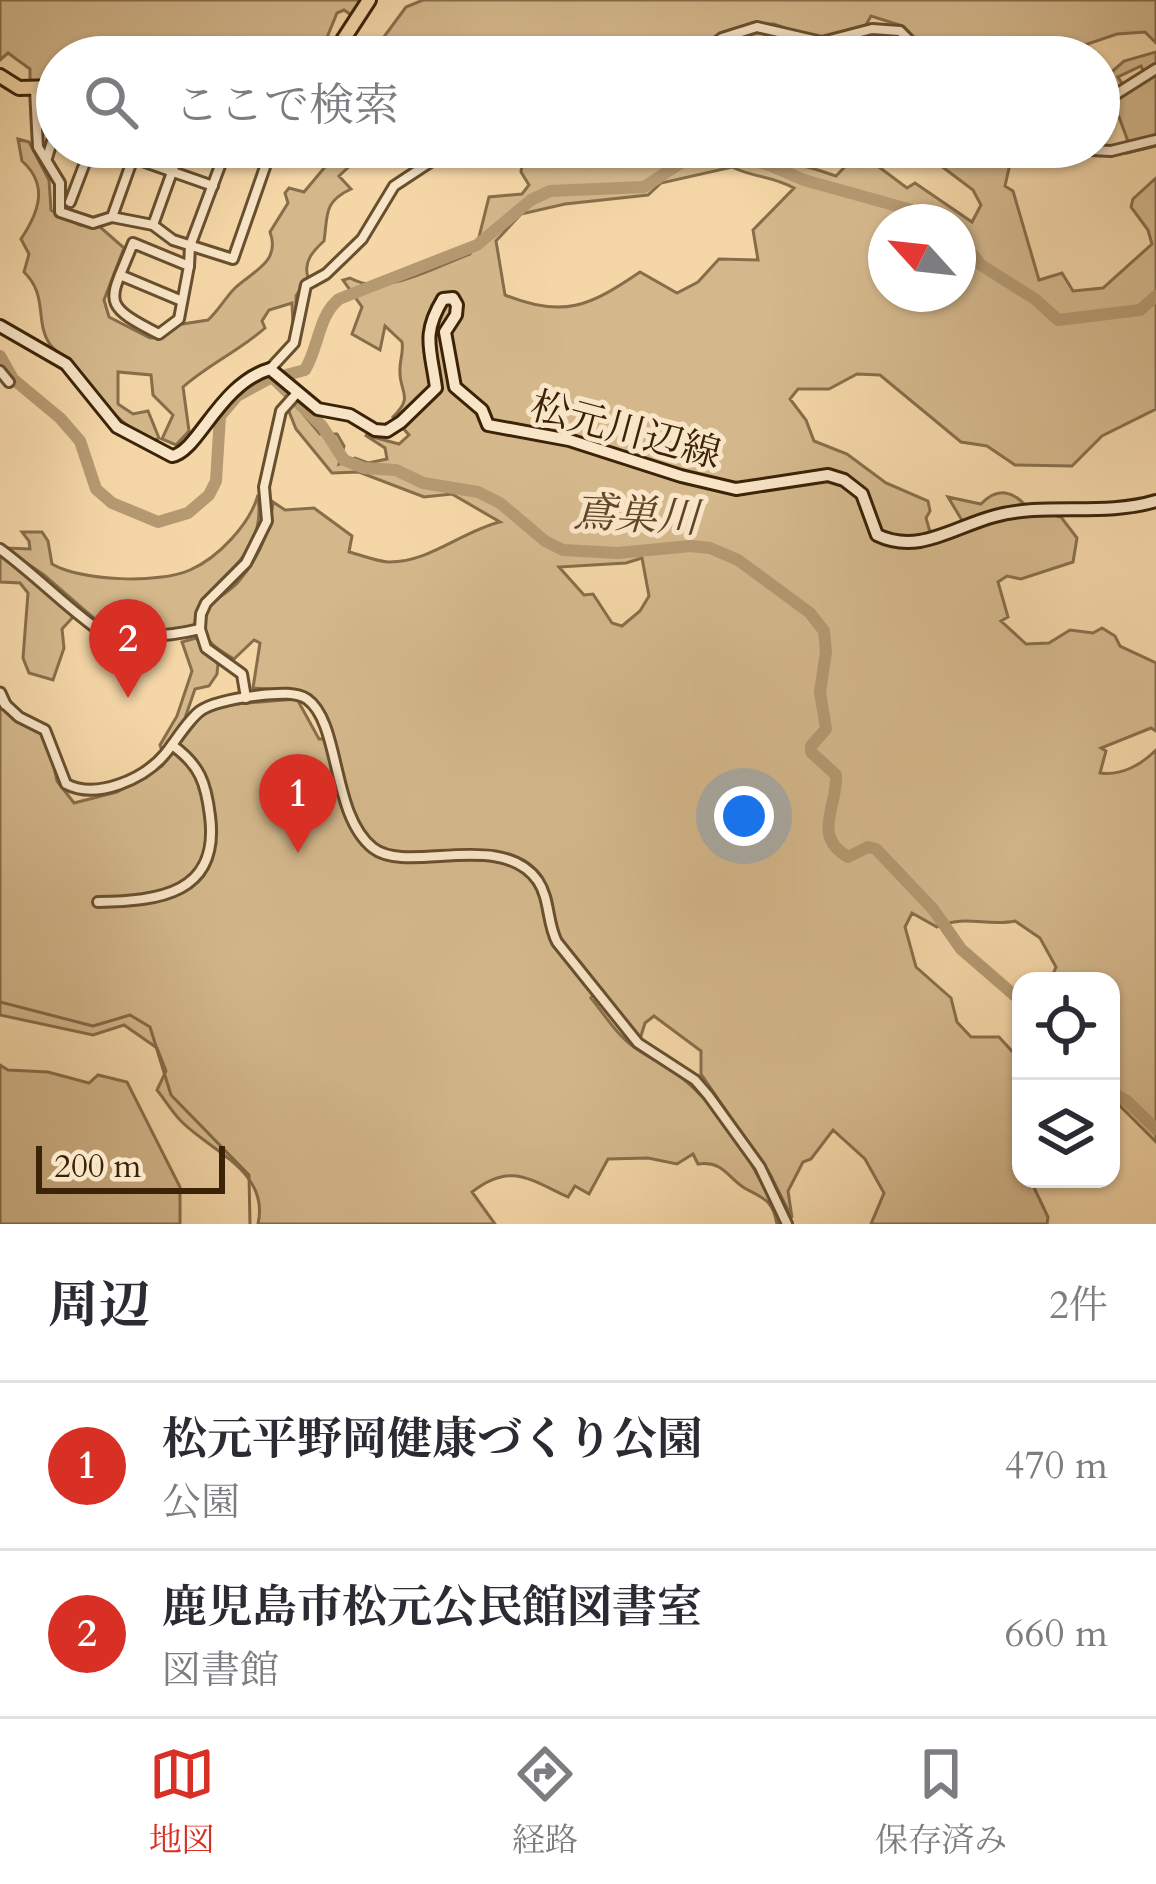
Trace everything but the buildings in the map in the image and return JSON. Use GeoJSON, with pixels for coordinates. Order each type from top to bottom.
{"type":"FeatureCollection","features":[{"type":"Feature","properties":{"kind":"main road"},"geometry":{"type":"LineString","coordinates":[[346,36],[369,0]]}},
{"type":"Feature","properties":{"kind":"main road"},"geometry":{"type":"LineString","coordinates":[[0,76],[19,88],[35,89]]}},
{"type":"Feature","properties":{"kind":"main road","name":"松元川辺線"},"geometry":{"type":"LineString","coordinates":[[294,396],[318,410],[350,415],[375,430],[401,422],[436,388],[427,349],[429,325],[443,298],[453,298],[458,304],[456,315],[445,332],[455,387],[482,410],[488,425],[569,440],[736,489],[828,475],[862,494],[877,535],[891,542],[926,541],[998,515],[1128,509],[1156,501]]}},
{"type":"Feature","properties":{"kind":"main road"},"geometry":{"type":"LineString","coordinates":[[0,326],[65,364],[117,427],[172,456],[189,449],[215,408],[243,380],[273,369],[294,396]]}},
{"type":"Feature","properties":{"kind":"street"},"geometry":{"type":"LineString","coordinates":[[728,36],[757,27],[796,36]]}},
{"type":"Feature","properties":{"kind":"street"},"geometry":{"type":"LineString","coordinates":[[845,36],[872,29],[900,31],[905,36]]}},
{"type":"Feature","properties":{"kind":"street"},"geometry":{"type":"LineString","coordinates":[[1120,92],[1156,69]]}},
{"type":"Feature","properties":{"kind":"street"},"geometry":{"type":"LineString","coordinates":[[35,89],[36,109]]}},
{"type":"Feature","properties":{"kind":"street"},"geometry":{"type":"LineString","coordinates":[[1120,149],[1156,140]]}},
{"type":"Feature","properties":{"kind":"street"},"geometry":{"type":"LineString","coordinates":[[52,168],[60,183],[60,212],[93,223],[112,217],[153,225],[190,246],[233,259],[265,168]]}},
{"type":"Feature","properties":{"kind":"street"},"geometry":{"type":"LineString","coordinates":[[70,202],[83,168]]}},
{"type":"Feature","properties":{"kind":"street"},"geometry":{"type":"LineString","coordinates":[[112,217],[129,168]]}},
{"type":"Feature","properties":{"kind":"street"},"geometry":{"type":"LineString","coordinates":[[166,168],[213,186]]}},
{"type":"Feature","properties":{"kind":"street"},"geometry":{"type":"LineString","coordinates":[[153,225],[173,168]]}},
{"type":"Feature","properties":{"kind":"street"},"geometry":{"type":"LineString","coordinates":[[189,266],[133,243],[112,293],[120,314],[159,334],[178,319],[189,266],[190,246],[219,168]]}},
{"type":"Feature","properties":{"kind":"street"},"geometry":{"type":"LineString","coordinates":[[273,369],[294,343],[306,286],[326,274],[362,238],[394,186],[420,168]]}},
{"type":"Feature","properties":{"kind":"street"},"geometry":{"type":"LineString","coordinates":[[120,275],[182,301]]}},
{"type":"Feature","properties":{"kind":"street"},"geometry":{"type":"LineString","coordinates":[[0,371],[9,382]]}},
{"type":"Feature","properties":{"kind":"street"},"geometry":{"type":"LineString","coordinates":[[246,698],[242,674],[206,648],[200,629],[203,607],[246,563],[267,521],[264,487],[281,411],[294,396]]}},
{"type":"Feature","properties":{"kind":"street"},"geometry":{"type":"LineString","coordinates":[[0,549],[99,631],[152,636],[200,629]]}},
{"type":"Feature","properties":{"kind":"street"},"geometry":{"type":"LineString","coordinates":[[0,693],[19,717],[45,730],[61,779],[82,791],[137,776],[162,758],[201,710],[246,698],[296,694],[308,700],[322,723],[344,800],[374,849],[387,854],[490,856],[515,862],[535,877],[557,942],[638,1043],[695,1080],[708,1095],[760,1166],[787,1224]]}},
{"type":"Feature","properties":{"kind":"street"},"geometry":{"type":"LineString","coordinates":[[98,902],[160,897],[190,881],[211,856],[214,842],[207,785],[193,762],[172,745]]}},
{"type":"Feature","properties":{"kind":"shaded area"},"geometry":{"type":"Polygon","coordinates":[[[0,0],[365,0],[354,17],[344,10],[337,13],[328,36],[36,36],[36,84],[30,84],[30,69],[8,53],[0,60],[0,0]]]}},
{"type":"Feature","properties":{"kind":"shaded area"},"geometry":{"type":"Polygon","coordinates":[[[423,0],[1156,0],[1156,43],[1145,32],[912,36],[903,26],[871,16],[866,25],[826,36],[754,24],[728,36],[385,36],[406,7],[423,0]]]}},
{"type":"Feature","properties":{"kind":"shaded area"},"geometry":{"type":"Polygon","coordinates":[[[1156,52],[1156,64],[1144,72],[1141,66],[1120,76],[1124,61],[1156,52]]]}},
{"type":"Feature","properties":{"kind":"shaded area"},"geometry":{"type":"Polygon","coordinates":[[[1156,72],[1156,146],[1127,153],[1120,95],[1156,72]]]}},
{"type":"Feature","properties":{"kind":"shaded area"},"geometry":{"type":"Polygon","coordinates":[[[18,139],[29,142],[36,168],[43,168],[49,180],[51,210],[80,225],[99,226],[124,248],[104,300],[109,317],[150,338],[157,338],[170,326],[208,320],[263,265],[272,251],[270,232],[288,203],[285,193],[289,188],[304,192],[324,168],[348,168],[339,176],[351,189],[328,210],[324,241],[310,257],[308,277],[296,296],[296,321],[293,325],[292,303],[269,310],[262,321],[265,328],[183,387],[189,431],[176,445],[162,439],[173,415],[153,395],[151,375],[118,372],[118,404],[133,414],[148,411],[159,438],[153,441],[116,416],[49,343],[36,290],[24,272],[29,254],[21,239],[33,219],[38,189],[22,161],[18,139]]]}},
{"type":"Feature","properties":{"kind":"shaded area"},"geometry":{"type":"Polygon","coordinates":[[[522,168],[728,168],[661,183],[648,195],[521,214],[496,241],[505,295],[525,302],[576,305],[640,272],[677,293],[698,282],[719,259],[758,260],[753,230],[794,188],[735,168],[809,168],[836,176],[844,168],[880,168],[907,188],[915,183],[946,204],[868,204],[868,312],[976,312],[976,214],[981,205],[973,190],[944,168],[1009,168],[1005,186],[1013,191],[1039,280],[1062,273],[1073,291],[1103,288],[1152,244],[1131,207],[1133,199],[1156,178],[1156,409],[1102,436],[1072,466],[1015,465],[987,446],[961,442],[880,375],[857,374],[829,389],[798,389],[790,399],[814,441],[847,454],[886,483],[928,501],[930,532],[963,522],[948,497],[981,504],[1005,493],[1028,509],[1061,517],[1077,538],[1073,562],[998,582],[1008,617],[1001,621],[1026,644],[1049,643],[1070,630],[1093,633],[1102,628],[1120,646],[1156,663],[1156,731],[1151,728],[1101,748],[1106,751],[1100,773],[1130,768],[1156,750],[1156,1142],[1120,1106],[1120,972],[1054,972],[1056,967],[1040,938],[1015,921],[957,921],[937,927],[912,913],[905,927],[916,967],[951,998],[957,1022],[971,1037],[999,1037],[1012,1051],[1012,1188],[1034,1188],[1047,1224],[871,1224],[884,1193],[865,1159],[833,1130],[811,1159],[803,1162],[788,1191],[792,1218],[770,1174],[701,1074],[701,1051],[654,1016],[645,1023],[640,1039],[601,989],[591,998],[622,1037],[683,1079],[718,1114],[782,1224],[777,1224],[764,1199],[721,1168],[698,1164],[693,1154],[677,1164],[648,1158],[608,1159],[589,1194],[575,1186],[568,1197],[520,1176],[498,1178],[472,1192],[495,1224],[258,1224],[259,1206],[247,1176],[181,1121],[157,1090],[166,1071],[157,1048],[124,1025],[93,1035],[0,1015],[0,702],[16,721],[32,725],[48,740],[57,781],[74,803],[117,792],[162,766],[204,712],[236,704],[297,699],[319,739],[334,739],[313,702],[296,693],[253,688],[260,643],[254,640],[234,659],[208,639],[204,616],[236,585],[257,554],[273,502],[285,510],[314,508],[352,536],[349,552],[388,562],[431,552],[500,522],[452,494],[424,497],[359,472],[332,473],[296,429],[288,409],[295,404],[320,434],[337,434],[344,446],[339,464],[355,458],[368,463],[387,459],[385,448],[365,435],[399,444],[409,435],[393,417],[404,399],[402,342],[385,326],[380,350],[352,334],[362,307],[343,280],[394,282],[470,254],[489,197],[522,194],[529,185],[522,168]],[[642,558],[559,567],[584,595],[593,594],[612,623],[622,626],[649,596],[642,558]]]}},
{"type":"Feature","properties":{"kind":"shaded area"},"geometry":{"type":"Polygon","coordinates":[[[258,495],[253,539],[245,555],[209,593],[194,626],[173,630],[104,627],[5,548],[30,549],[22,532],[42,532],[52,564],[65,570],[120,579],[176,574],[201,565],[222,549],[248,517],[258,495]]]}},
{"type":"Feature","properties":{"kind":"shaded area"},"geometry":{"type":"Polygon","coordinates":[[[0,554],[34,578],[73,617],[62,629],[64,648],[53,680],[29,673],[23,658],[28,593],[20,583],[0,582],[0,554]]]}},
{"type":"Feature","properties":{"kind":"shaded area"},"geometry":{"type":"Polygon","coordinates":[[[196,638],[218,664],[217,674],[209,686],[195,689],[185,718],[162,751],[160,745],[177,716],[192,671],[182,642],[196,638]]]}},
{"type":"Feature","properties":{"kind":"shaded area"},"geometry":{"type":"Polygon","coordinates":[[[0,1065],[89,1083],[98,1075],[127,1082],[180,1187],[180,1224],[0,1224],[0,1065]]]}},
{"type":"Feature","properties":{"kind":"waterway"},"geometry":{"type":"LineString","coordinates":[[286,375],[305,370],[327,314],[339,299],[477,245],[531,200],[550,191],[644,187],[673,168]]}},
{"type":"Feature","properties":{"kind":"waterway"},"geometry":{"type":"LineString","coordinates":[[776,168],[890,204]]}},
{"type":"Feature","properties":{"kind":"waterway"},"geometry":{"type":"LineString","coordinates":[[976,259],[1058,320],[1140,310],[1156,296]]}},
{"type":"Feature","properties":{"kind":"waterway","name":"鳶巣川"},"geometry":{"type":"LineString","coordinates":[[0,356],[13,379],[80,441],[96,489],[112,503],[158,522],[188,513],[209,495],[216,481],[220,416],[237,396],[272,377],[322,426],[344,460],[364,468],[396,470],[423,483],[478,492],[563,550],[618,553],[690,546],[710,548],[738,560],[810,613],[824,631],[820,692],[826,729],[811,752],[836,775],[828,830],[831,840],[848,857],[868,847],[876,849],[933,909],[961,949],[1012,993]]}},
{"type":"Feature","properties":{"kind":"waterway"},"geometry":{"type":"LineString","coordinates":[[0,1002],[93,1026],[130,1015],[150,1027],[171,1095],[249,1175],[250,1224]]}},
{"type":"Feature","properties":{"kind":"waterway","name":"鳶巣川"},"geometry":{"type":"LineString","coordinates":[[1120,1097],[1156,1129]]}},
{"type":"Feature","properties":{"kind":"place","name":"鹿児島市松元公民館図書室"},"geometry":{"type":"Point","coordinates":[128,698]}},
{"type":"Feature","properties":{"kind":"place","name":"松元平野岡健康づくり公園"},"geometry":{"type":"Point","coordinates":[298,853]}}]}
